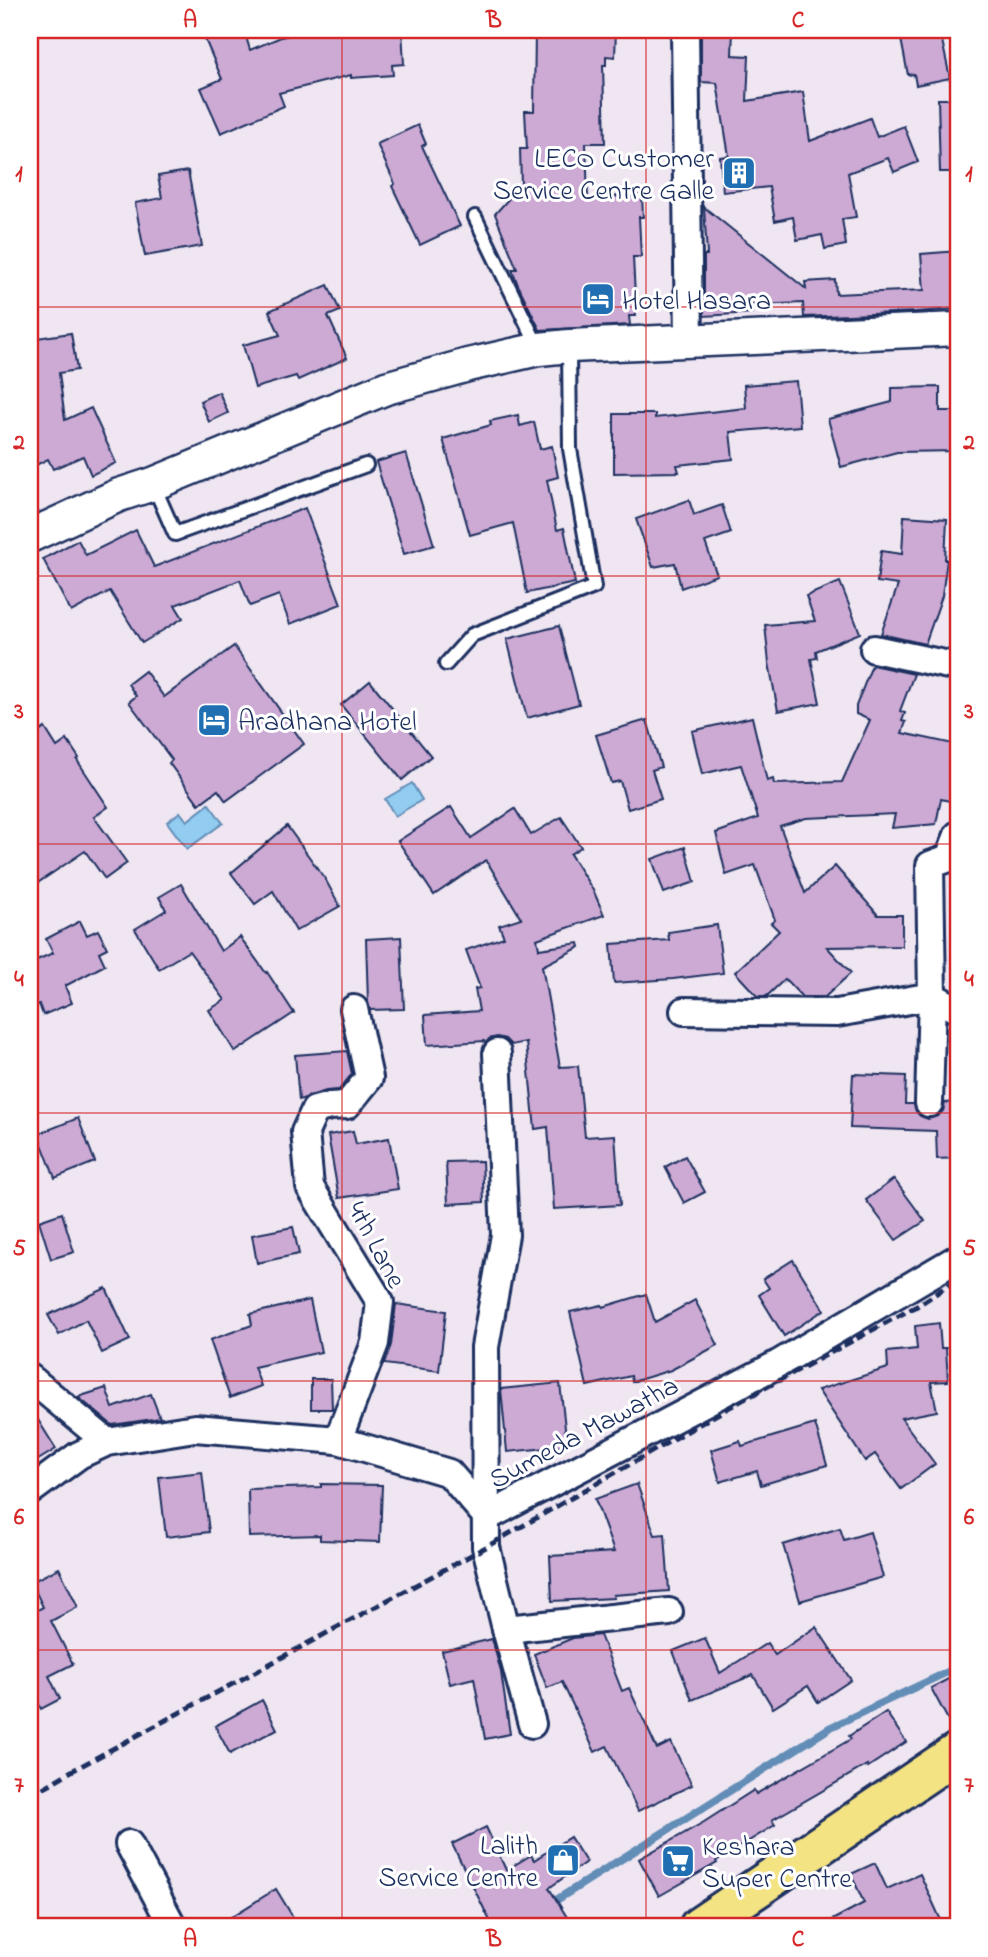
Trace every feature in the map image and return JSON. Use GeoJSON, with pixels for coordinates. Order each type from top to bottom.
{"type":"FeatureCollection","features":[{"type":"Feature","properties":{"kind":"main road"},"geometry":{"type":"LineString","coordinates":[[699,1927],[958,1752]]}},
{"type":"Feature","properties":{"kind":"street"},"geometry":{"type":"LineString","coordinates":[[685,30],[689,341]]}},
{"type":"Feature","properties":{"kind":"street"},"geometry":{"type":"LineString","coordinates":[[30,536],[119,495],[153,484],[386,388],[468,365],[554,347],[958,329]]}},
{"type":"Feature","properties":{"kind":"street"},"geometry":{"type":"LineString","coordinates":[[874,649],[958,667]]}},
{"type":"Feature","properties":{"kind":"street"},"geometry":{"type":"LineString","coordinates":[[929,1103],[932,996],[930,865],[949,858],[958,835]]}},
{"type":"Feature","properties":{"kind":"street"},"geometry":{"type":"LineString","coordinates":[[684,1011],[837,1013],[932,996],[958,1010]]}},
{"type":"Feature","properties":{"kind":"street","name":"4th Lane"},"geometry":{"type":"LineString","coordinates":[[338,1440],[375,1343],[380,1302],[310,1188],[305,1132],[316,1111],[330,1106],[347,1105],[369,1078],[354,1009]]}},
{"type":"Feature","properties":{"kind":"street"},"geometry":{"type":"LineString","coordinates":[[497,1054],[505,1235],[485,1347],[486,1547],[533,1724]]}},
{"type":"Feature","properties":{"kind":"street","name":"Sumeda Mawatha"},"geometry":{"type":"LineString","coordinates":[[30,1491],[79,1455],[107,1442],[195,1428],[338,1440],[449,1474],[487,1517],[778,1364],[958,1258]]}},
{"type":"Feature","properties":{"kind":"street"},"geometry":{"type":"LineString","coordinates":[[30,1378],[107,1442]]}},
{"type":"Feature","properties":{"kind":"street"},"geometry":{"type":"LineString","coordinates":[[506,1629],[669,1612]]}},
{"type":"Feature","properties":{"kind":"street"},"geometry":{"type":"LineString","coordinates":[[129,1844],[173,1927]]}},
{"type":"Feature","properties":{"kind":"lane"},"geometry":{"type":"LineString","coordinates":[[446,664],[472,635],[594,587],[554,347],[475,217]]}},
{"type":"Feature","properties":{"kind":"lane"},"geometry":{"type":"LineString","coordinates":[[153,484],[175,534],[366,465]]}},
{"type":"Feature","properties":{"kind":"water"},"geometry":{"type":"Polygon","coordinates":[[[412,783],[422,800],[395,816],[385,799],[412,783]]]}},
{"type":"Feature","properties":{"kind":"water"},"geometry":{"type":"Polygon","coordinates":[[[209,804],[223,823],[187,849],[167,822],[180,812],[187,821],[209,804]]]}},
{"type":"Feature","properties":{"kind":"building"},"geometry":{"type":"Polygon","coordinates":[[[201,30],[244,30],[250,50],[281,37],[310,30],[402,30],[404,64],[392,65],[393,75],[351,78],[351,75],[279,93],[284,106],[221,133],[201,88],[222,79],[201,30]]]}},
{"type":"Feature","properties":{"kind":"building"},"geometry":{"type":"Polygon","coordinates":[[[535,30],[616,30],[615,57],[606,56],[606,65],[603,65],[605,143],[586,143],[588,198],[642,195],[643,217],[639,217],[641,257],[633,257],[636,316],[629,316],[630,325],[540,330],[512,269],[517,269],[495,214],[521,185],[520,149],[527,149],[525,111],[534,111],[535,30]]]}},
{"type":"Feature","properties":{"kind":"building"},"geometry":{"type":"Polygon","coordinates":[[[701,30],[733,30],[732,55],[749,56],[747,101],[803,92],[810,141],[870,118],[877,137],[904,126],[918,162],[894,172],[888,158],[848,173],[856,217],[842,219],[846,245],[825,249],[822,235],[797,240],[793,217],[775,221],[769,187],[723,192],[720,157],[729,156],[717,83],[701,82],[701,30]]]}},
{"type":"Feature","properties":{"kind":"building"},"geometry":{"type":"Polygon","coordinates":[[[940,31],[950,78],[916,85],[914,74],[908,75],[901,39],[940,31]]]}},
{"type":"Feature","properties":{"kind":"building"},"geometry":{"type":"Polygon","coordinates":[[[938,99],[958,99],[958,172],[940,172],[938,99]]]}},
{"type":"Feature","properties":{"kind":"building"},"geometry":{"type":"Polygon","coordinates":[[[418,125],[426,144],[422,146],[460,226],[420,245],[392,186],[395,184],[377,144],[418,125]]]}},
{"type":"Feature","properties":{"kind":"building"},"geometry":{"type":"Polygon","coordinates":[[[188,171],[202,246],[145,256],[135,203],[162,198],[158,176],[188,171]]]}},
{"type":"Feature","properties":{"kind":"building"},"geometry":{"type":"Polygon","coordinates":[[[704,207],[806,289],[805,282],[835,280],[836,294],[924,290],[921,254],[958,251],[958,309],[804,317],[803,303],[752,305],[752,313],[704,316],[704,255],[707,255],[704,207]]]}},
{"type":"Feature","properties":{"kind":"building"},"geometry":{"type":"Polygon","coordinates":[[[328,285],[340,311],[328,316],[347,358],[298,380],[296,376],[255,388],[243,345],[280,335],[269,311],[328,285]]]}},
{"type":"Feature","properties":{"kind":"building"},"geometry":{"type":"Polygon","coordinates":[[[71,333],[77,370],[59,373],[65,420],[91,408],[116,463],[91,475],[83,456],[53,469],[48,459],[30,468],[30,339],[71,333]]]}},
{"type":"Feature","properties":{"kind":"building"},"geometry":{"type":"Polygon","coordinates":[[[796,381],[800,426],[730,432],[733,459],[677,465],[679,472],[614,473],[614,414],[655,414],[655,418],[746,408],[744,385],[796,381]]]}},
{"type":"Feature","properties":{"kind":"building"},"geometry":{"type":"Polygon","coordinates":[[[940,387],[940,411],[958,411],[958,451],[897,452],[841,467],[828,419],[892,402],[892,388],[940,387]]]}},
{"type":"Feature","properties":{"kind":"building"},"geometry":{"type":"Polygon","coordinates":[[[219,392],[228,413],[209,422],[200,401],[219,392]]]}},
{"type":"Feature","properties":{"kind":"building"},"geometry":{"type":"Polygon","coordinates":[[[518,415],[520,426],[534,422],[540,449],[552,446],[558,477],[547,480],[557,530],[564,528],[575,583],[527,593],[513,523],[470,535],[443,439],[491,425],[490,421],[518,415]]]}},
{"type":"Feature","properties":{"kind":"building"},"geometry":{"type":"Polygon","coordinates":[[[406,453],[434,545],[404,554],[376,462],[406,453]]]}},
{"type":"Feature","properties":{"kind":"building"},"geometry":{"type":"Polygon","coordinates":[[[689,500],[694,515],[722,505],[731,533],[705,542],[717,575],[681,588],[675,563],[653,567],[636,519],[689,500]]]}},
{"type":"Feature","properties":{"kind":"building"},"geometry":{"type":"Polygon","coordinates":[[[305,508],[341,604],[290,624],[279,595],[250,606],[240,580],[175,605],[183,618],[142,643],[110,591],[71,612],[43,559],[78,540],[86,555],[136,530],[154,567],[305,508]]]}},
{"type":"Feature","properties":{"kind":"building"},"geometry":{"type":"Polygon","coordinates":[[[904,516],[947,519],[947,560],[942,596],[925,644],[881,634],[898,585],[877,582],[881,551],[902,554],[904,516]]]}},
{"type":"Feature","properties":{"kind":"building"},"geometry":{"type":"Polygon","coordinates":[[[840,582],[860,633],[816,651],[817,658],[811,659],[820,703],[778,711],[765,625],[815,621],[806,596],[840,582]]]}},
{"type":"Feature","properties":{"kind":"building"},"geometry":{"type":"Polygon","coordinates":[[[559,626],[579,704],[527,718],[507,639],[559,626]]]}},
{"type":"Feature","properties":{"kind":"building","name":"Aradhana Hotel"},"geometry":{"type":"Polygon","coordinates":[[[234,646],[304,744],[226,801],[218,790],[199,804],[169,763],[172,760],[129,702],[136,696],[128,684],[145,671],[164,697],[234,646]]]}},
{"type":"Feature","properties":{"kind":"building"},"geometry":{"type":"Polygon","coordinates":[[[872,665],[914,674],[900,711],[905,713],[902,721],[906,722],[902,733],[958,745],[958,803],[941,799],[936,824],[892,828],[895,814],[806,818],[780,826],[805,893],[835,866],[878,915],[902,915],[902,946],[827,947],[851,973],[825,997],[802,997],[785,979],[767,996],[757,996],[735,972],[779,931],[771,923],[775,920],[755,865],[726,875],[716,833],[758,818],[741,765],[702,774],[692,731],[752,717],[767,781],[773,779],[774,784],[842,782],[870,720],[856,714],[856,706],[872,665]]]}},
{"type":"Feature","properties":{"kind":"building"},"geometry":{"type":"Polygon","coordinates":[[[370,681],[431,756],[402,780],[341,705],[370,681]]]}},
{"type":"Feature","properties":{"kind":"building"},"geometry":{"type":"Polygon","coordinates":[[[647,720],[661,767],[652,770],[661,799],[628,809],[620,781],[611,783],[596,735],[647,720]]]}},
{"type":"Feature","properties":{"kind":"building"},"geometry":{"type":"Polygon","coordinates":[[[45,728],[57,747],[67,740],[108,807],[94,817],[127,863],[105,879],[85,851],[30,888],[30,738],[45,728]]]}},
{"type":"Feature","properties":{"kind":"building"},"geometry":{"type":"Polygon","coordinates":[[[451,807],[471,838],[515,809],[531,835],[561,817],[581,847],[570,854],[594,892],[604,915],[537,939],[539,949],[579,943],[580,947],[542,966],[560,1067],[578,1066],[585,1137],[615,1135],[620,1205],[554,1209],[548,1127],[535,1129],[526,1042],[511,1045],[505,1039],[497,1037],[489,1039],[485,1044],[484,1041],[427,1045],[425,1015],[479,1011],[475,989],[480,988],[466,950],[504,937],[499,925],[521,918],[486,860],[434,895],[398,841],[451,807]]]}},
{"type":"Feature","properties":{"kind":"building"},"geometry":{"type":"Polygon","coordinates":[[[287,826],[325,879],[340,906],[296,931],[273,891],[255,904],[231,873],[287,826]]]}},
{"type":"Feature","properties":{"kind":"building"},"geometry":{"type":"Polygon","coordinates":[[[685,847],[695,882],[664,893],[652,859],[685,847]]]}},
{"type":"Feature","properties":{"kind":"building"},"geometry":{"type":"Polygon","coordinates":[[[181,884],[221,951],[240,937],[294,1013],[235,1052],[209,1010],[225,1000],[189,951],[159,969],[135,929],[166,910],[159,897],[181,884]]]}},
{"type":"Feature","properties":{"kind":"building"},"geometry":{"type":"Polygon","coordinates":[[[80,921],[87,935],[98,930],[107,948],[99,952],[105,965],[65,986],[72,1003],[43,1015],[39,1004],[30,1008],[30,963],[53,953],[46,939],[80,921]]]}},
{"type":"Feature","properties":{"kind":"building"},"geometry":{"type":"Polygon","coordinates":[[[717,925],[723,973],[614,983],[611,944],[669,940],[668,932],[717,925]]]}},
{"type":"Feature","properties":{"kind":"building"},"geometry":{"type":"Polygon","coordinates":[[[401,937],[404,1009],[370,1010],[366,939],[401,937]]]}},
{"type":"Feature","properties":{"kind":"building"},"geometry":{"type":"Polygon","coordinates":[[[347,1051],[352,1074],[339,1090],[326,1091],[299,1100],[295,1055],[347,1051]]]}},
{"type":"Feature","properties":{"kind":"building"},"geometry":{"type":"Polygon","coordinates":[[[853,1074],[906,1076],[905,1104],[914,1104],[920,1116],[928,1119],[943,1111],[945,1103],[958,1102],[958,1158],[937,1159],[936,1131],[850,1128],[853,1074]]]}},
{"type":"Feature","properties":{"kind":"building"},"geometry":{"type":"Polygon","coordinates":[[[78,1118],[95,1162],[55,1178],[38,1134],[78,1118]]]}},
{"type":"Feature","properties":{"kind":"building"},"geometry":{"type":"Polygon","coordinates":[[[353,1131],[356,1144],[389,1138],[398,1189],[339,1198],[328,1135],[353,1131]]]}},
{"type":"Feature","properties":{"kind":"building"},"geometry":{"type":"Polygon","coordinates":[[[685,1156],[705,1192],[684,1203],[665,1167],[685,1156]]]}},
{"type":"Feature","properties":{"kind":"building"},"geometry":{"type":"Polygon","coordinates":[[[482,1161],[484,1202],[448,1204],[446,1162],[482,1161]]]}},
{"type":"Feature","properties":{"kind":"building"},"geometry":{"type":"Polygon","coordinates":[[[894,1179],[925,1221],[896,1240],[866,1200],[894,1179]]]}},
{"type":"Feature","properties":{"kind":"building"},"geometry":{"type":"Polygon","coordinates":[[[62,1213],[74,1252],[51,1259],[39,1221],[62,1213]]]}},
{"type":"Feature","properties":{"kind":"building"},"geometry":{"type":"Polygon","coordinates":[[[293,1227],[299,1254],[257,1263],[252,1235],[293,1227]]]}},
{"type":"Feature","properties":{"kind":"building"},"geometry":{"type":"Polygon","coordinates":[[[793,1260],[824,1310],[784,1336],[759,1295],[769,1288],[763,1279],[793,1260]]]}},
{"type":"Feature","properties":{"kind":"building"},"geometry":{"type":"Polygon","coordinates":[[[106,1288],[130,1340],[102,1353],[86,1320],[59,1335],[48,1315],[106,1288]]]}},
{"type":"Feature","properties":{"kind":"building"},"geometry":{"type":"Polygon","coordinates":[[[646,1294],[655,1322],[695,1300],[718,1345],[671,1370],[632,1382],[631,1376],[587,1386],[570,1312],[602,1305],[603,1307],[646,1294]]]}},
{"type":"Feature","properties":{"kind":"building"},"geometry":{"type":"Polygon","coordinates":[[[310,1300],[321,1352],[254,1367],[261,1386],[230,1398],[210,1340],[252,1325],[250,1314],[310,1300]]]}},
{"type":"Feature","properties":{"kind":"building"},"geometry":{"type":"Polygon","coordinates":[[[396,1304],[446,1311],[439,1371],[384,1364],[391,1345],[396,1304]]]}},
{"type":"Feature","properties":{"kind":"building"},"geometry":{"type":"Polygon","coordinates":[[[939,1323],[941,1348],[946,1348],[948,1381],[931,1382],[937,1411],[901,1418],[935,1464],[901,1489],[875,1454],[865,1461],[818,1390],[888,1368],[887,1352],[917,1349],[915,1326],[939,1323]]]}},
{"type":"Feature","properties":{"kind":"building"},"geometry":{"type":"Polygon","coordinates":[[[311,1379],[331,1379],[332,1409],[311,1409],[311,1379]]]}},
{"type":"Feature","properties":{"kind":"building"},"geometry":{"type":"Polygon","coordinates":[[[560,1383],[567,1446],[507,1452],[501,1389],[560,1383]]]}},
{"type":"Feature","properties":{"kind":"building"},"geometry":{"type":"Polygon","coordinates":[[[106,1388],[113,1408],[151,1394],[160,1418],[112,1425],[78,1397],[106,1388]]]}},
{"type":"Feature","properties":{"kind":"building"},"geometry":{"type":"Polygon","coordinates":[[[30,1407],[56,1449],[30,1465],[30,1407]]]}},
{"type":"Feature","properties":{"kind":"building"},"geometry":{"type":"Polygon","coordinates":[[[815,1424],[827,1465],[761,1485],[757,1471],[720,1482],[711,1450],[740,1441],[742,1446],[815,1424]]]}},
{"type":"Feature","properties":{"kind":"building"},"geometry":{"type":"Polygon","coordinates":[[[202,1472],[209,1532],[166,1537],[159,1477],[202,1472]]]}},
{"type":"Feature","properties":{"kind":"building"},"geometry":{"type":"Polygon","coordinates":[[[321,1484],[382,1485],[380,1542],[320,1540],[320,1535],[249,1537],[248,1489],[321,1487],[321,1484]]]}},
{"type":"Feature","properties":{"kind":"building"},"geometry":{"type":"Polygon","coordinates":[[[637,1484],[655,1535],[665,1534],[669,1591],[613,1595],[614,1598],[552,1601],[550,1556],[614,1552],[595,1499],[637,1484]]]}},
{"type":"Feature","properties":{"kind":"building"},"geometry":{"type":"Polygon","coordinates":[[[840,1528],[844,1540],[870,1532],[883,1577],[800,1601],[783,1545],[840,1528]]]}},
{"type":"Feature","properties":{"kind":"building"},"geometry":{"type":"Polygon","coordinates":[[[59,1568],[78,1607],[51,1621],[73,1664],[49,1676],[60,1699],[41,1709],[30,1686],[30,1614],[43,1607],[31,1582],[59,1568]]]}},
{"type":"Feature","properties":{"kind":"building"},"geometry":{"type":"Polygon","coordinates":[[[816,1627],[851,1680],[818,1702],[808,1686],[773,1708],[753,1675],[692,1700],[673,1651],[705,1638],[720,1673],[767,1643],[775,1655],[816,1627]]]}},
{"type":"Feature","properties":{"kind":"building"},"geometry":{"type":"Polygon","coordinates":[[[600,1635],[622,1691],[629,1688],[657,1749],[671,1742],[692,1785],[638,1811],[607,1746],[595,1752],[562,1682],[547,1688],[534,1654],[573,1638],[600,1635]]]}},
{"type":"Feature","properties":{"kind":"building"},"geometry":{"type":"Polygon","coordinates":[[[492,1639],[501,1672],[510,1734],[485,1739],[474,1678],[450,1684],[442,1651],[492,1639]]]}},
{"type":"Feature","properties":{"kind":"building"},"geometry":{"type":"Polygon","coordinates":[[[950,1678],[958,1694],[958,1730],[954,1731],[931,1688],[950,1678]]]}},
{"type":"Feature","properties":{"kind":"building"},"geometry":{"type":"Polygon","coordinates":[[[262,1700],[277,1729],[230,1754],[215,1726],[262,1700]]]}},
{"type":"Feature","properties":{"kind":"building"},"geometry":{"type":"Polygon","coordinates":[[[886,1712],[906,1742],[868,1767],[867,1765],[772,1820],[775,1825],[716,1861],[717,1863],[659,1896],[639,1859],[754,1790],[756,1794],[851,1739],[849,1736],[886,1712]]]}},
{"type":"Feature","properties":{"kind":"building"},"geometry":{"type":"Polygon","coordinates":[[[486,1827],[506,1870],[531,1855],[534,1860],[570,1837],[586,1862],[549,1888],[573,1927],[493,1927],[452,1844],[486,1827]]]}},
{"type":"Feature","properties":{"kind":"building"},"geometry":{"type":"Polygon","coordinates":[[[875,1863],[887,1889],[920,1874],[944,1927],[819,1927],[864,1903],[851,1874],[875,1863]]]}},
{"type":"Feature","properties":{"kind":"building"},"geometry":{"type":"Polygon","coordinates":[[[276,1889],[299,1927],[215,1927],[276,1889]]]}},
{"type":"Feature","properties":{"kind":"waterway"},"geometry":{"type":"LineString","coordinates":[[550,1904],[831,1727],[958,1667]]}},
{"type":"Feature","properties":{"kind":"railway"},"geometry":{"type":"LineString","coordinates":[[30,1796],[486,1547],[726,1409],[917,1306],[958,1279]]}},
{"type":"Feature","properties":{"kind":"place","name":"LECO Customer Service Centre Galle"},"geometry":{"type":"Point","coordinates":[739,173]}},
{"type":"Feature","properties":{"kind":"place","name":"Hotel Hasara"},"geometry":{"type":"Point","coordinates":[598,299]}},
{"type":"Feature","properties":{"kind":"place","name":"Aradhana Hotel"},"geometry":{"type":"Point","coordinates":[214,720]}},
{"type":"Feature","properties":{"kind":"place","name":"Lalith Service Centre"},"geometry":{"type":"Point","coordinates":[563,1860]}},
{"type":"Feature","properties":{"kind":"place","name":"Keshara Super Centre"},"geometry":{"type":"Point","coordinates":[678,1861]}}]}
